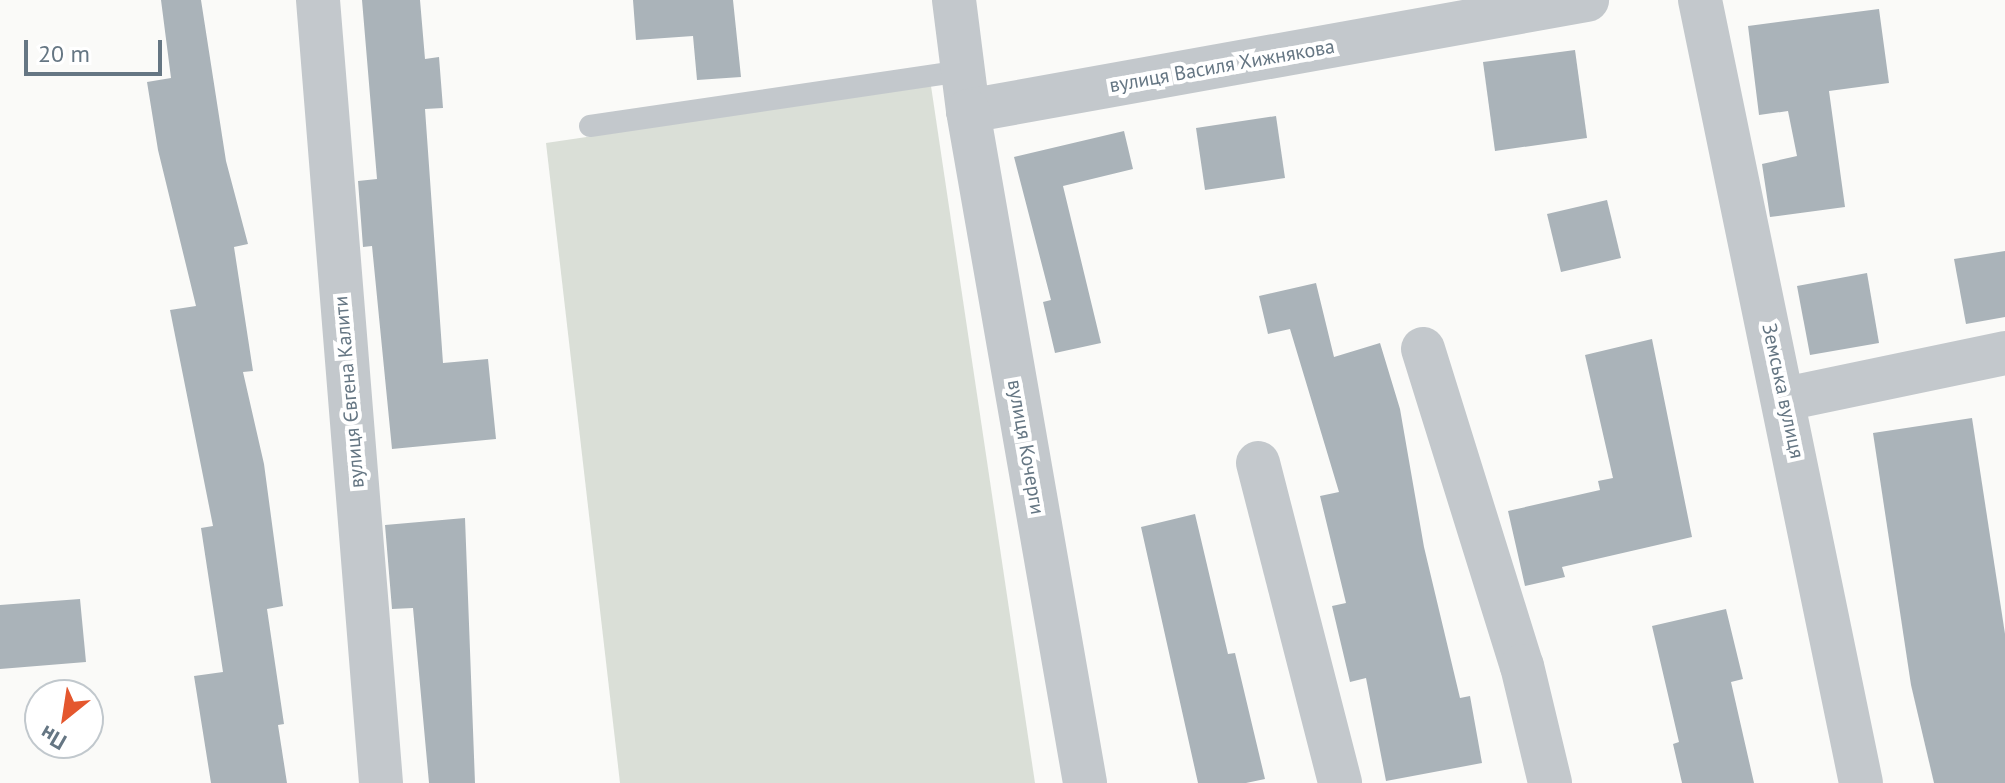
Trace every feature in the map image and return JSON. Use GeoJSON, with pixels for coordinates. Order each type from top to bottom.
{"type":"FeatureCollection","features":[{"type":"Feature","properties":{"kind":"street","name":"вулиця Євгена Калити"},"geometry":{"type":"LineString","coordinates":[[318,0],[381,783]]}},
{"type":"Feature","properties":{"kind":"street"},"geometry":{"type":"LineString","coordinates":[[954,0],[966,91]]}},
{"type":"Feature","properties":{"kind":"street","name":"вулиця Василя Хижнякова"},"geometry":{"type":"LineString","coordinates":[[966,91],[1587,0]]}},
{"type":"Feature","properties":{"kind":"street","name":"Земська вулиця"},"geometry":{"type":"LineString","coordinates":[[1700,0],[1785,399],[1861,783]]}},
{"type":"Feature","properties":{"kind":"street","name":"вулиця Кочерги"},"geometry":{"type":"LineString","coordinates":[[966,91],[1085,783]]}},
{"type":"Feature","properties":{"kind":"street"},"geometry":{"type":"LineString","coordinates":[[1423,349],[1522,666],[1550,783]]}},
{"type":"Feature","properties":{"kind":"street"},"geometry":{"type":"LineString","coordinates":[[1785,399],[2005,353]]}},
{"type":"Feature","properties":{"kind":"street"},"geometry":{"type":"LineString","coordinates":[[1258,463],[1340,783]]}},
{"type":"Feature","properties":{"kind":"lane"},"geometry":{"type":"LineString","coordinates":[[590,126],[966,91]]}},
{"type":"Feature","properties":{"kind":"shaded area"},"geometry":{"type":"Polygon","coordinates":[[[931,86],[1035,783],[620,783],[546,143],[931,86]]]}},
{"type":"Feature","properties":{"kind":"building"},"geometry":{"type":"Polygon","coordinates":[[[161,0],[201,0],[226,161],[248,244],[234,247],[253,371],[243,372],[264,464],[283,606],[267,609],[284,724],[278,725],[287,783],[211,783],[194,676],[223,672],[201,528],[213,526],[170,310],[196,306],[158,150],[147,82],[171,78],[161,0]]]}},
{"type":"Feature","properties":{"kind":"building"},"geometry":{"type":"Polygon","coordinates":[[[362,0],[420,0],[425,59],[439,57],[443,108],[425,109],[443,363],[488,359],[496,439],[392,449],[372,246],[363,247],[358,181],[377,179],[362,0]]]}},
{"type":"Feature","properties":{"kind":"building"},"geometry":{"type":"Polygon","coordinates":[[[633,0],[733,0],[741,77],[697,80],[693,36],[636,40],[633,0]]]}},
{"type":"Feature","properties":{"kind":"building"},"geometry":{"type":"Polygon","coordinates":[[[1879,9],[1889,83],[1829,91],[1845,207],[1770,217],[1762,164],[1797,156],[1788,111],[1759,115],[1748,26],[1879,9]]]}},
{"type":"Feature","properties":{"kind":"building"},"geometry":{"type":"Polygon","coordinates":[[[1575,50],[1587,138],[1495,151],[1483,62],[1575,50]]]}},
{"type":"Feature","properties":{"kind":"building"},"geometry":{"type":"Polygon","coordinates":[[[1276,116],[1285,178],[1205,190],[1196,128],[1276,116]]]}},
{"type":"Feature","properties":{"kind":"building"},"geometry":{"type":"Polygon","coordinates":[[[1124,131],[1133,169],[1063,186],[1101,343],[1055,353],[1043,302],[1051,300],[1014,157],[1124,131]]]}},
{"type":"Feature","properties":{"kind":"building"},"geometry":{"type":"Polygon","coordinates":[[[1607,200],[1621,258],[1561,272],[1547,214],[1607,200]]]}},
{"type":"Feature","properties":{"kind":"building"},"geometry":{"type":"Polygon","coordinates":[[[2005,251],[2005,317],[1966,324],[1954,259],[2005,251]]]}},
{"type":"Feature","properties":{"kind":"building"},"geometry":{"type":"Polygon","coordinates":[[[1867,273],[1879,343],[1810,355],[1797,286],[1867,273]]]}},
{"type":"Feature","properties":{"kind":"building"},"geometry":{"type":"Polygon","coordinates":[[[1316,283],[1334,357],[1380,343],[1400,409],[1424,547],[1460,698],[1470,696],[1482,763],[1386,781],[1366,678],[1350,682],[1332,606],[1346,603],[1320,496],[1339,492],[1290,329],[1268,334],[1259,296],[1316,283]]]}},
{"type":"Feature","properties":{"kind":"building"},"geometry":{"type":"Polygon","coordinates":[[[1652,339],[1692,537],[1562,567],[1565,577],[1525,586],[1508,511],[1600,490],[1598,481],[1613,478],[1585,355],[1652,339]]]}},
{"type":"Feature","properties":{"kind":"building"},"geometry":{"type":"Polygon","coordinates":[[[1972,418],[2005,634],[2005,783],[1934,783],[1911,685],[1873,433],[1972,418]]]}},
{"type":"Feature","properties":{"kind":"building"},"geometry":{"type":"Polygon","coordinates":[[[1195,514],[1228,654],[1235,653],[1265,779],[1246,783],[1198,783],[1141,527],[1195,514]]]}},
{"type":"Feature","properties":{"kind":"building"},"geometry":{"type":"Polygon","coordinates":[[[465,518],[475,783],[429,783],[413,608],[392,609],[385,525],[465,518]]]}},
{"type":"Feature","properties":{"kind":"building"},"geometry":{"type":"Polygon","coordinates":[[[80,599],[86,662],[0,669],[0,605],[80,599]]]}},
{"type":"Feature","properties":{"kind":"building"},"geometry":{"type":"Polygon","coordinates":[[[1726,609],[1743,679],[1731,682],[1754,783],[1682,783],[1673,744],[1679,742],[1652,626],[1726,609]]]}}]}
